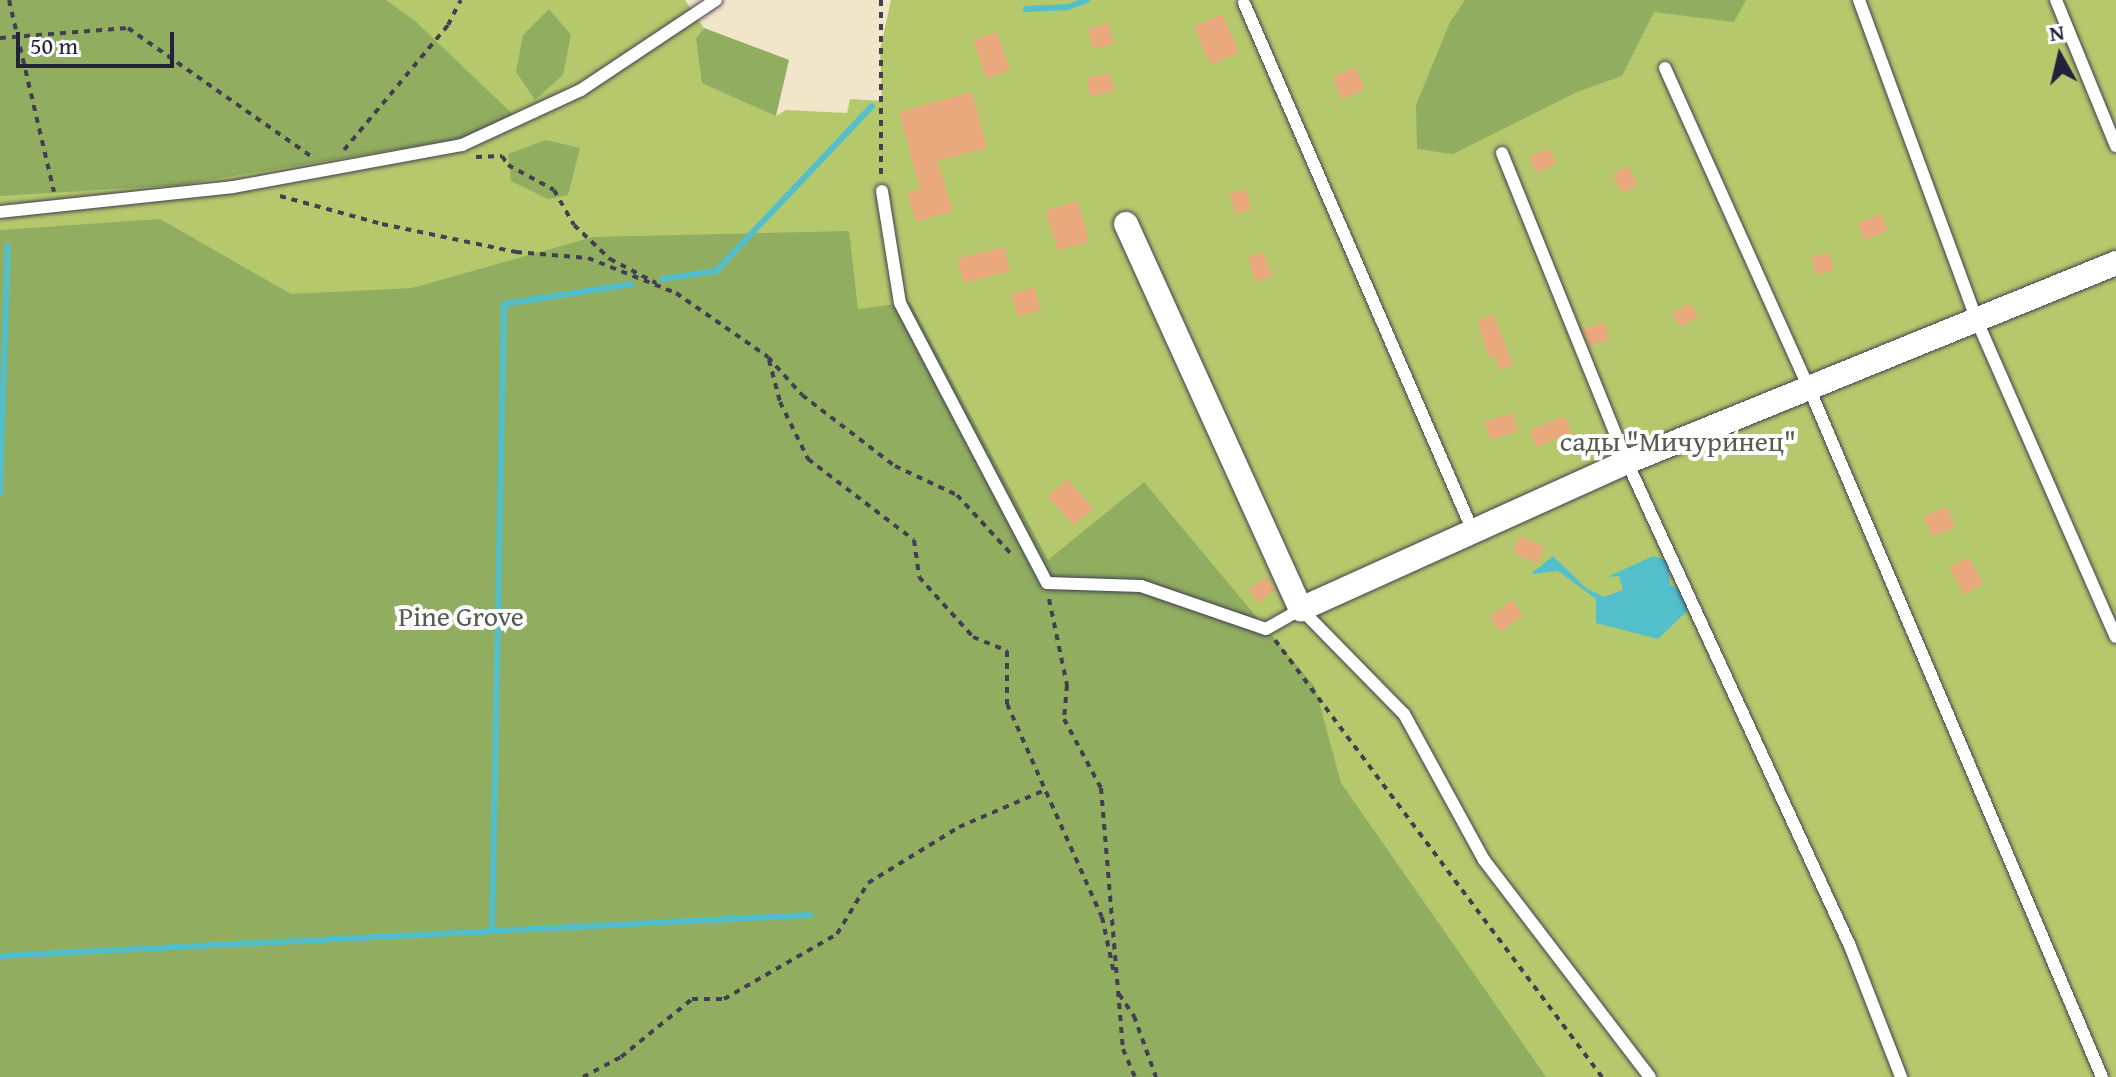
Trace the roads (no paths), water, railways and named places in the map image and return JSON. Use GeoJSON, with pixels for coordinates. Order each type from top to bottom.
{"type":"FeatureCollection","features":[{"type":"Feature","properties":{"kind":"street"},"geometry":{"type":"LineString","coordinates":[[1126,224],[1301,609],[1472,529],[1627,462],[2116,263]]}},
{"type":"Feature","properties":{"kind":"lane"},"geometry":{"type":"LineString","coordinates":[[0,212],[233,187],[439,149],[524,121],[581,90],[716,0]]}},
{"type":"Feature","properties":{"kind":"lane"},"geometry":{"type":"LineString","coordinates":[[1859,0],[1977,321],[2116,637]]}},
{"type":"Feature","properties":{"kind":"lane"},"geometry":{"type":"LineString","coordinates":[[2056,0],[2116,146]]}},
{"type":"Feature","properties":{"kind":"lane"},"geometry":{"type":"LineString","coordinates":[[1244,3],[1472,529]]}},
{"type":"Feature","properties":{"kind":"lane"},"geometry":{"type":"LineString","coordinates":[[1665,68],[1809,388],[2102,1077]]}},
{"type":"Feature","properties":{"kind":"lane"},"geometry":{"type":"LineString","coordinates":[[1502,153],[1627,462],[1850,946],[1901,1077]]}},
{"type":"Feature","properties":{"kind":"lane"},"geometry":{"type":"LineString","coordinates":[[882,191],[900,303],[1047,583],[1141,586],[1266,629],[1301,609],[1404,714],[1484,860],[1650,1077]]}},
{"type":"Feature","properties":{"kind":"water"},"geometry":{"type":"Polygon","coordinates":[[[1553,556],[1586,588],[1604,597],[1623,590],[1619,576],[1607,577],[1653,556],[1668,561],[1670,585],[1687,593],[1687,611],[1658,639],[1596,623],[1596,599],[1558,571],[1531,574],[1553,556]]]}},
{"type":"Feature","properties":{"kind":"waterway"},"geometry":{"type":"LineString","coordinates":[[1026,9],[1068,7],[1087,0]]}},
{"type":"Feature","properties":{"kind":"waterway"},"geometry":{"type":"LineString","coordinates":[[662,279],[716,271],[872,106]]}},
{"type":"Feature","properties":{"kind":"waterway"},"geometry":{"type":"LineString","coordinates":[[0,494],[8,246]]}},
{"type":"Feature","properties":{"kind":"waterway"},"geometry":{"type":"LineString","coordinates":[[492,931],[504,304],[631,284]]}},
{"type":"Feature","properties":{"kind":"waterway"},"geometry":{"type":"LineString","coordinates":[[0,956],[810,915]]}},
{"type":"Feature","properties":{"kind":"park label","name":"сады \"Мичуринец\""},"geometry":{"type":"Point","coordinates":[1678,441]}},
{"type":"Feature","properties":{"kind":"park label","name":"Pine Grove"},"geometry":{"type":"Point","coordinates":[461,616]}}]}
